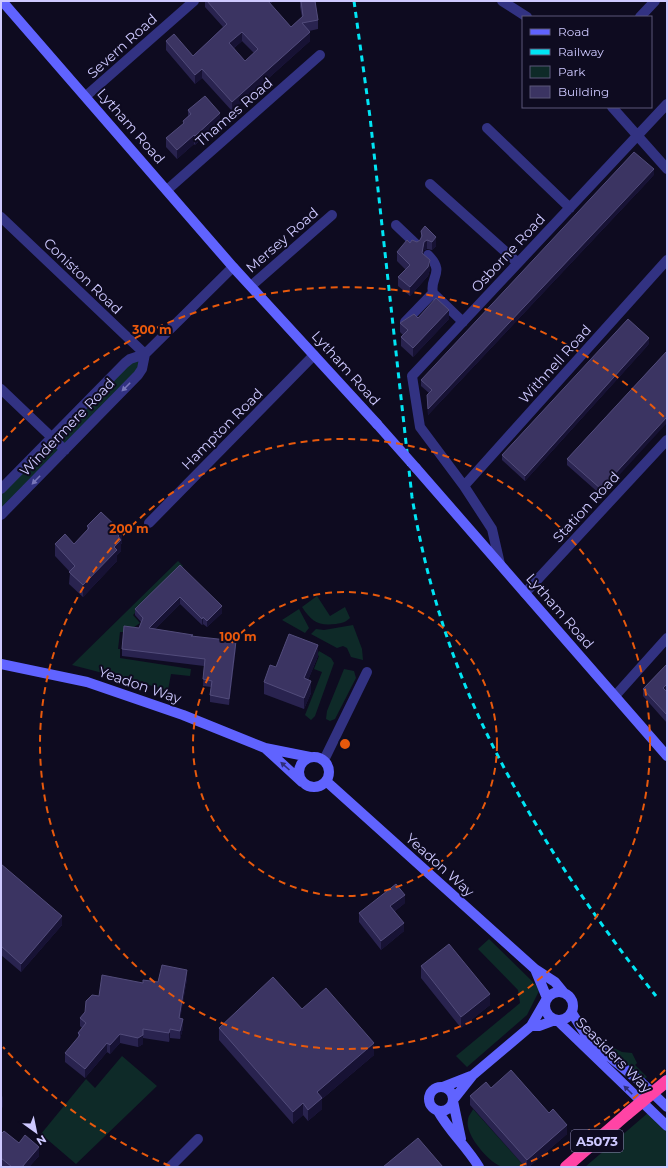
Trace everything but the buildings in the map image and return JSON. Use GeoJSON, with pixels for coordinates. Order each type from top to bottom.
{"type":"FeatureCollection","features":[{"type":"Feature","properties":{"kind":"highway","name":"A5073"},"geometry":{"type":"LineString","coordinates":[[566,1167],[667,1081]]}},
{"type":"Feature","properties":{"kind":"street"},"geometry":{"type":"LineString","coordinates":[[502,1],[525,16]]}},
{"type":"Feature","properties":{"kind":"street"},"geometry":{"type":"LineString","coordinates":[[641,16],[655,1]]}},
{"type":"Feature","properties":{"kind":"street","name":"Lytham Road"},"geometry":{"type":"LineString","coordinates":[[3,2],[233,267],[428,481],[667,756]]}},
{"type":"Feature","properties":{"kind":"street","name":"Severn Road"},"geometry":{"type":"LineString","coordinates":[[86,96],[191,2]]}},
{"type":"Feature","properties":{"kind":"street","name":"Thames Road"},"geometry":{"type":"LineString","coordinates":[[167,190],[320,55]]}},
{"type":"Feature","properties":{"kind":"street","name":"Osborne Road"},"geometry":{"type":"LineString","coordinates":[[464,486],[425,436],[420,427],[412,376],[667,104]]}},
{"type":"Feature","properties":{"kind":"street"},"geometry":{"type":"LineString","coordinates":[[613,108],[667,169]]}},
{"type":"Feature","properties":{"kind":"street"},"geometry":{"type":"LineString","coordinates":[[487,128],[570,208]]}},
{"type":"Feature","properties":{"kind":"street"},"geometry":{"type":"LineString","coordinates":[[430,184],[518,263]]}},
{"type":"Feature","properties":{"kind":"street","name":"Mersey Road"},"geometry":{"type":"LineString","coordinates":[[251,286],[332,215]]}},
{"type":"Feature","properties":{"kind":"street","name":"Coniston Road"},"geometry":{"type":"LineString","coordinates":[[1,217],[145,354]]}},
{"type":"Feature","properties":{"kind":"street"},"geometry":{"type":"LineString","coordinates":[[396,225],[416,244]]}},
{"type":"Feature","properties":{"kind":"street"},"geometry":{"type":"LineString","coordinates":[[428,255],[435,264],[437,270],[432,289],[433,293],[463,322]]}},
{"type":"Feature","properties":{"kind":"street","name":"Withnell Road"},"geometry":{"type":"LineString","coordinates":[[464,486],[667,260]]}},
{"type":"Feature","properties":{"kind":"street","name":"Windermere Road"},"geometry":{"type":"LineString","coordinates":[[1,489],[125,363],[130,359],[145,354],[233,267]]}},
{"type":"Feature","properties":{"kind":"street"},"geometry":{"type":"LineString","coordinates":[[405,322],[433,293]]}},
{"type":"Feature","properties":{"kind":"street","name":"Windermere Road"},"geometry":{"type":"LineString","coordinates":[[1,515],[138,375],[142,369],[145,354]]}},
{"type":"Feature","properties":{"kind":"street","name":"Hampton Road"},"geometry":{"type":"LineString","coordinates":[[149,523],[314,355]]}},
{"type":"Feature","properties":{"kind":"street"},"geometry":{"type":"LineString","coordinates":[[1,389],[65,450]]}},
{"type":"Feature","properties":{"kind":"street","name":"Station Road"},"geometry":{"type":"LineString","coordinates":[[525,593],[667,440]]}},
{"type":"Feature","properties":{"kind":"street"},"geometry":{"type":"LineString","coordinates":[[464,486],[492,529],[500,564]]}},
{"type":"Feature","properties":{"kind":"street"},"geometry":{"type":"LineString","coordinates":[[615,696],[667,638]]}},
{"type":"Feature","properties":{"kind":"street","name":"Yeadon Way"},"geometry":{"type":"LineString","coordinates":[[1,664],[87,682],[183,715],[265,748],[310,757]]}},
{"type":"Feature","properties":{"kind":"street"},"geometry":{"type":"LineString","coordinates":[[324,760],[367,672]]}},
{"type":"Feature","properties":{"kind":"street","name":"Yeadon Way"},"geometry":{"type":"LineString","coordinates":[[265,748],[304,784]]}},
{"type":"Feature","properties":{"kind":"street"},"geometry":{"type":"LineString","coordinates":[[315,756],[324,760],[329,768],[326,781],[323,784],[314,787],[304,784],[299,776],[302,762],[310,757],[315,756]]}},
{"type":"Feature","properties":{"kind":"street","name":"Yeadon Way"},"geometry":{"type":"LineString","coordinates":[[326,781],[534,969],[555,982],[564,992]]}},
{"type":"Feature","properties":{"kind":"street","name":"Yeadon Way"},"geometry":{"type":"LineString","coordinates":[[534,969],[547,999]]}},
{"type":"Feature","properties":{"kind":"street"},"geometry":{"type":"LineString","coordinates":[[438,1111],[446,1110],[473,1075],[531,1026],[547,999],[555,992],[564,992],[572,1001],[572,1013],[565,1019],[539,1026],[531,1026]]}},
{"type":"Feature","properties":{"kind":"street"},"geometry":{"type":"LineString","coordinates":[[547,999],[547,1012],[557,1020]]}},
{"type":"Feature","properties":{"kind":"street","name":"Seasiders Way"},"geometry":{"type":"LineString","coordinates":[[572,1013],[589,1040],[642,1082],[667,1107]]}},
{"type":"Feature","properties":{"kind":"street","name":"Seasiders Way"},"geometry":{"type":"LineString","coordinates":[[557,1020],[667,1126]]}},
{"type":"Feature","properties":{"kind":"street"},"geometry":{"type":"LineString","coordinates":[[473,1075],[434,1089],[430,1095],[432,1106],[438,1111],[450,1130],[462,1141],[478,1167]]}},
{"type":"Feature","properties":{"kind":"street"},"geometry":{"type":"LineString","coordinates":[[443,1087],[451,1092],[462,1141]]}},
{"type":"Feature","properties":{"kind":"street"},"geometry":{"type":"LineString","coordinates":[[170,1167],[198,1139]]}},
{"type":"Feature","properties":{"kind":"green space"},"geometry":{"type":"Polygon","coordinates":[[[145,354],[143,366],[1,515],[1,489],[125,363],[145,354]]]}},
{"type":"Feature","properties":{"kind":"green space"},"geometry":{"type":"Polygon","coordinates":[[[178,561],[183,566],[133,615],[140,623],[127,632],[120,632],[118,649],[120,649],[120,658],[191,669],[190,676],[171,674],[168,690],[72,665],[178,561]]]}},
{"type":"Feature","properties":{"kind":"green space"},"geometry":{"type":"Polygon","coordinates":[[[317,596],[330,616],[345,607],[350,618],[342,623],[336,624],[316,622],[302,607],[317,596]]]}},
{"type":"Feature","properties":{"kind":"green space"},"geometry":{"type":"Polygon","coordinates":[[[299,609],[309,628],[305,633],[282,620],[299,609]]]}},
{"type":"Feature","properties":{"kind":"green space"},"geometry":{"type":"Polygon","coordinates":[[[353,625],[362,649],[363,660],[351,657],[347,648],[343,646],[337,648],[311,634],[316,629],[324,630],[353,625]]]}},
{"type":"Feature","properties":{"kind":"green space"},"geometry":{"type":"Polygon","coordinates":[[[319,651],[331,658],[334,663],[315,716],[311,720],[305,715],[322,672],[314,669],[319,656],[317,655],[319,651]]]}},
{"type":"Feature","properties":{"kind":"green space"},"geometry":{"type":"Polygon","coordinates":[[[344,669],[354,671],[356,678],[335,719],[330,721],[326,719],[327,711],[344,669]]]}},
{"type":"Feature","properties":{"kind":"green space"},"geometry":{"type":"Polygon","coordinates":[[[489,939],[536,985],[539,991],[527,1015],[467,1067],[456,1056],[520,1003],[518,990],[478,949],[489,939]]]}},
{"type":"Feature","properties":{"kind":"green space"},"geometry":{"type":"Polygon","coordinates":[[[608,1045],[622,1052],[632,1053],[637,1063],[635,1065],[647,1077],[644,1079],[606,1048],[608,1045]]]}},
{"type":"Feature","properties":{"kind":"green space"},"geometry":{"type":"Polygon","coordinates":[[[122,1056],[157,1086],[76,1164],[41,1134],[86,1079],[95,1088],[122,1056]]]}},
{"type":"Feature","properties":{"kind":"green space"},"geometry":{"type":"Polygon","coordinates":[[[473,1109],[525,1167],[503,1167],[485,1155],[474,1140],[468,1126],[468,1119],[473,1109]]]}},
{"type":"Feature","properties":{"kind":"green space"},"geometry":{"type":"Polygon","coordinates":[[[649,1112],[667,1127],[667,1167],[585,1167],[649,1112]]]}},
{"type":"Feature","properties":{"kind":"railway"},"geometry":{"type":"LineString","coordinates":[[354,1],[370,117],[412,497],[423,551],[437,605],[448,640],[466,687],[487,734],[511,781],[537,827],[565,871],[595,915],[656,996]]}}]}
